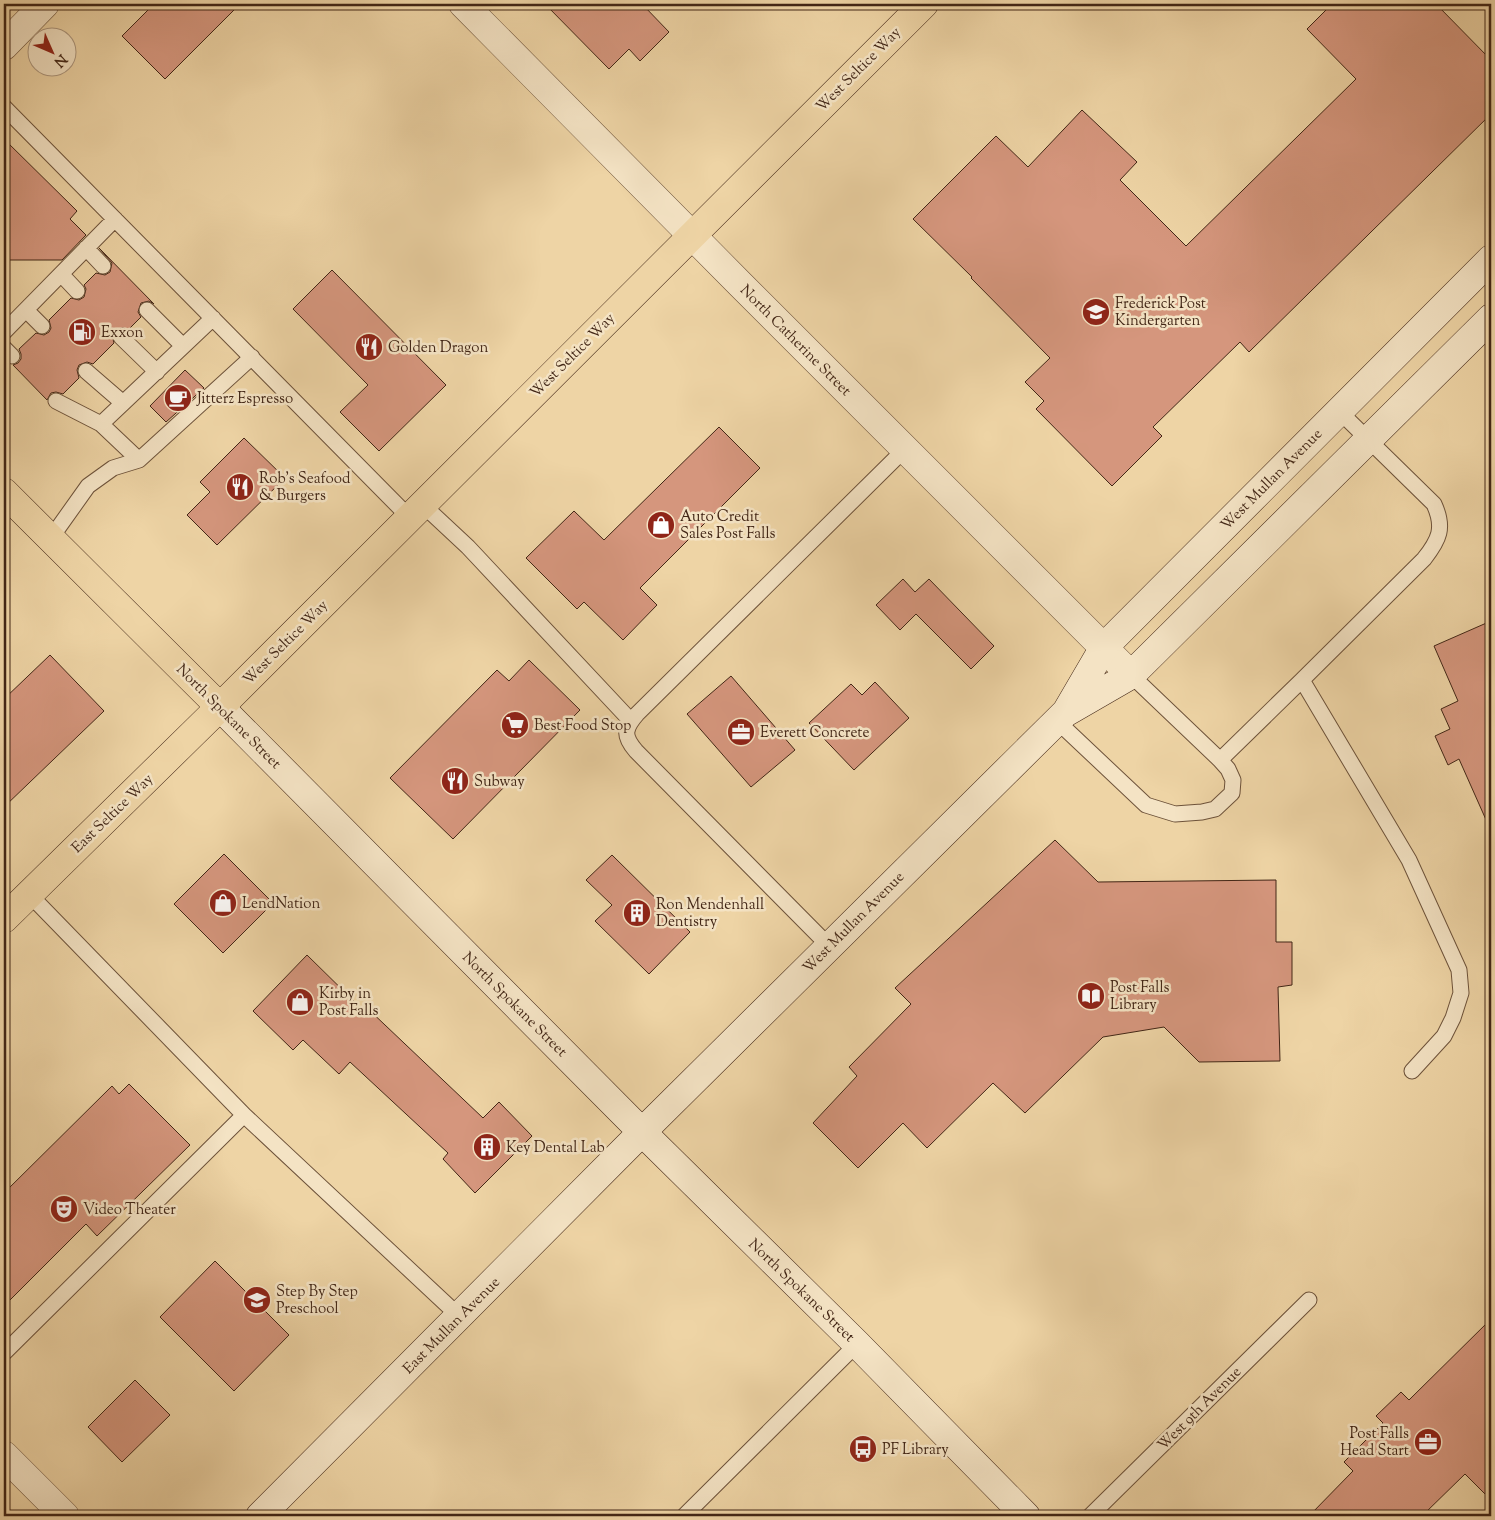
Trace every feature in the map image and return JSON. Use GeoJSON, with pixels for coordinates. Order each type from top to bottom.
{"type":"FeatureCollection","features":[{"type":"Feature","properties":{"kind":"main road","name":"West Seltice Way"},"geometry":{"type":"LineString","coordinates":[[220,707],[924,4]]}},
{"type":"Feature","properties":{"kind":"main road","name":"North Spokane Street"},"geometry":{"type":"LineString","coordinates":[[4,492],[220,707]]}},
{"type":"Feature","properties":{"kind":"main road","name":"East Seltice Way"},"geometry":{"type":"LineString","coordinates":[[4,919],[220,707]]}},
{"type":"Feature","properties":{"kind":"street"},"geometry":{"type":"LineString","coordinates":[[4,46],[45,4]]}},
{"type":"Feature","properties":{"kind":"street","name":"North Catherine Street"},"geometry":{"type":"LineString","coordinates":[[463,4],[1131,674]]}},
{"type":"Feature","properties":{"kind":"street","name":"West Mullan Avenue"},"geometry":{"type":"LineString","coordinates":[[1062,717],[1104,647],[1491,259]]}},
{"type":"Feature","properties":{"kind":"street","name":"West Mullan Avenue"},"geometry":{"type":"LineString","coordinates":[[642,1132],[1062,717],[1131,674],[1368,439],[1488,327]]}},
{"type":"Feature","properties":{"kind":"street","name":"North Spokane Street"},"geometry":{"type":"LineString","coordinates":[[220,707],[642,1132],[857,1344],[1026,1516]]}},
{"type":"Feature","properties":{"kind":"street","name":"East Mullan Avenue"},"geometry":{"type":"LineString","coordinates":[[260,1516],[642,1132]]}},
{"type":"Feature","properties":{"kind":"street"},"geometry":{"type":"LineString","coordinates":[[4,1455],[65,1516]]}},
{"type":"Feature","properties":{"kind":"lane"},"geometry":{"type":"LineString","coordinates":[[4,107],[252,357],[416,511],[468,547],[631,720]]}},
{"type":"Feature","properties":{"kind":"lane"},"geometry":{"type":"LineString","coordinates":[[4,332],[115,219]]}},
{"type":"Feature","properties":{"kind":"lane"},"geometry":{"type":"LineString","coordinates":[[86,248],[102,266]]}},
{"type":"Feature","properties":{"kind":"lane"},"geometry":{"type":"LineString","coordinates":[[61,274],[78,291]]}},
{"type":"Feature","properties":{"kind":"lane"},"geometry":{"type":"LineString","coordinates":[[26,310],[42,326]]}},
{"type":"Feature","properties":{"kind":"lane"},"geometry":{"type":"LineString","coordinates":[[147,310],[184,346]]}},
{"type":"Feature","properties":{"kind":"lane"},"geometry":{"type":"LineString","coordinates":[[101,424],[213,318]]}},
{"type":"Feature","properties":{"kind":"lane"},"geometry":{"type":"LineString","coordinates":[[121,337],[157,372]]}},
{"type":"Feature","properties":{"kind":"lane"},"geometry":{"type":"LineString","coordinates":[[51,538],[88,486],[113,468],[139,460],[252,357]]}},
{"type":"Feature","properties":{"kind":"lane"},"geometry":{"type":"LineString","coordinates":[[86,371],[123,403]]}},
{"type":"Feature","properties":{"kind":"lane"},"geometry":{"type":"LineString","coordinates":[[56,401],[101,424],[139,460]]}},
{"type":"Feature","properties":{"kind":"lane"},"geometry":{"type":"LineString","coordinates":[[1220,760],[1424,560],[1436,544],[1441,529],[1439,515],[1434,504],[1339,411]]}},
{"type":"Feature","properties":{"kind":"lane"},"geometry":{"type":"LineString","coordinates":[[829,946],[636,751],[626,735],[631,720],[905,449]]}},
{"type":"Feature","properties":{"kind":"lane"},"geometry":{"type":"LineString","coordinates":[[1062,717],[1146,805],[1175,814],[1215,809],[1232,793],[1233,780],[1228,769],[1131,674]]}},
{"type":"Feature","properties":{"kind":"lane"},"geometry":{"type":"LineString","coordinates":[[1302,680],[1410,860],[1458,970],[1460,993],[1454,1018],[1444,1036],[1412,1071]]}},
{"type":"Feature","properties":{"kind":"lane"},"geometry":{"type":"LineString","coordinates":[[29,894],[244,1115],[460,1317]]}},
{"type":"Feature","properties":{"kind":"lane"},"geometry":{"type":"LineString","coordinates":[[4,1353],[244,1115]]}},
{"type":"Feature","properties":{"kind":"lane","name":"West 9th Avenue"},"geometry":{"type":"LineString","coordinates":[[1090,1516],[1309,1300]]}},
{"type":"Feature","properties":{"kind":"lane"},"geometry":{"type":"LineString","coordinates":[[684,1516],[857,1344]]}},
{"type":"Feature","properties":{"kind":"building"},"geometry":{"type":"Polygon","coordinates":[[[154,4],[240,4],[165,79],[122,36],[154,4]]]}},
{"type":"Feature","properties":{"kind":"building"},"geometry":{"type":"Polygon","coordinates":[[[545,4],[642,4],[669,32],[640,61],[629,49],[609,69],[545,4]]]}},
{"type":"Feature","properties":{"kind":"building"},"geometry":{"type":"Polygon","coordinates":[[[1332,4],[1436,4],[1491,60],[1491,114],[1249,352],[1240,342],[1153,427],[1162,436],[1112,486],[1036,409],[1044,401],[1025,382],[1050,358],[913,219],[996,136],[1028,167],[1082,110],[1137,162],[1120,180],[1186,246],[1356,79],[1307,29],[1332,4]]]}},
{"type":"Feature","properties":{"kind":"building"},"geometry":{"type":"Polygon","coordinates":[[[4,139],[77,211],[70,219],[86,235],[62,260],[4,260],[4,139]]]}},
{"type":"Feature","properties":{"kind":"building","name":"Exxon"},"geometry":{"type":"Polygon","coordinates":[[[99,248],[154,304],[149,301],[141,303],[138,312],[141,317],[128,330],[123,328],[115,330],[112,335],[114,343],[93,364],[87,362],[79,365],[77,370],[79,378],[63,394],[51,393],[47,400],[13,365],[21,359],[19,349],[36,333],[44,335],[49,332],[51,328],[49,320],[71,298],[79,300],[84,297],[86,289],[84,285],[96,273],[105,275],[110,272],[112,263],[99,248]]]}},
{"type":"Feature","properties":{"kind":"building","name":"Golden Dragon"},"geometry":{"type":"Polygon","coordinates":[[[332,270],[446,385],[379,451],[340,412],[368,385],[293,309],[332,270]]]}},
{"type":"Feature","properties":{"kind":"building","name":"Jitterz Espresso"},"geometry":{"type":"Polygon","coordinates":[[[185,370],[204,388],[166,422],[150,406],[185,370]]]}},
{"type":"Feature","properties":{"kind":"building","name":"Auto Credit Sales Post Falls"},"geometry":{"type":"Polygon","coordinates":[[[719,427],[760,468],[640,588],[657,605],[623,640],[584,602],[577,609],[526,558],[574,511],[604,540],[719,427]]]}},
{"type":"Feature","properties":{"kind":"building","name":"Rob's Seafood & Burgers"},"geometry":{"type":"Polygon","coordinates":[[[244,438],[285,478],[217,545],[187,515],[210,492],[200,482],[244,438]]]}},
{"type":"Feature","properties":{"kind":"building"},"geometry":{"type":"Polygon","coordinates":[[[903,579],[915,592],[929,579],[994,646],[971,669],[916,614],[900,630],[876,605],[903,579]]]}},
{"type":"Feature","properties":{"kind":"building"},"geometry":{"type":"Polygon","coordinates":[[[1491,621],[1491,831],[1459,759],[1448,765],[1435,736],[1450,729],[1441,709],[1458,701],[1434,646],[1491,621]]]}},
{"type":"Feature","properties":{"kind":"building"},"geometry":{"type":"Polygon","coordinates":[[[50,655],[104,711],[4,807],[4,699],[50,655]]]}},
{"type":"Feature","properties":{"kind":"building"},"geometry":{"type":"Polygon","coordinates":[[[529,660],[580,710],[453,839],[390,778],[497,670],[509,681],[529,660]]]}},
{"type":"Feature","properties":{"kind":"building","name":"Everett Concrete"},"geometry":{"type":"Polygon","coordinates":[[[731,676],[795,750],[751,787],[687,714],[731,676]]]}},
{"type":"Feature","properties":{"kind":"building"},"geometry":{"type":"Polygon","coordinates":[[[875,682],[909,718],[854,770],[809,723],[851,684],[862,695],[875,682]]]}},
{"type":"Feature","properties":{"kind":"building","name":"Post Falls Library"},"geometry":{"type":"Polygon","coordinates":[[[1055,840],[1098,882],[1276,880],[1276,942],[1292,942],[1292,985],[1278,987],[1280,1061],[1199,1062],[1164,1027],[1103,1037],[1025,1113],[993,1083],[927,1148],[903,1123],[858,1168],[813,1123],[857,1076],[849,1067],[911,1004],[895,988],[1055,840]]]}},
{"type":"Feature","properties":{"kind":"building","name":"LendNation"},"geometry":{"type":"Polygon","coordinates":[[[224,854],[273,903],[223,953],[174,904],[224,854]]]}},
{"type":"Feature","properties":{"kind":"building","name":"Ron Mendenhall Dentistry"},"geometry":{"type":"Polygon","coordinates":[[[612,855],[690,932],[649,974],[595,921],[612,905],[586,880],[612,855]]]}},
{"type":"Feature","properties":{"kind":"building"},"geometry":{"type":"Polygon","coordinates":[[[307,955],[362,1009],[365,1006],[483,1118],[499,1102],[532,1136],[475,1193],[443,1159],[448,1153],[350,1062],[339,1074],[303,1040],[293,1050],[253,1011],[307,955]]]}},
{"type":"Feature","properties":{"kind":"building","name":"Video Theater"},"geometry":{"type":"Polygon","coordinates":[[[129,1084],[190,1145],[97,1236],[86,1224],[4,1306],[4,1193],[112,1086],[119,1094],[129,1084]]]}},
{"type":"Feature","properties":{"kind":"building"},"geometry":{"type":"Polygon","coordinates":[[[215,1261],[289,1335],[234,1391],[160,1317],[215,1261]]]}},
{"type":"Feature","properties":{"kind":"building","name":"Post Falls Head Start"},"geometry":{"type":"Polygon","coordinates":[[[1491,1319],[1491,1500],[1465,1474],[1422,1516],[1309,1516],[1353,1471],[1344,1462],[1383,1423],[1376,1416],[1401,1392],[1409,1400],[1491,1319]]]}},
{"type":"Feature","properties":{"kind":"building"},"geometry":{"type":"Polygon","coordinates":[[[135,1380],[170,1415],[122,1462],[88,1427],[135,1380]]]}},
{"type":"Feature","properties":{"kind":"place","name":"Frederick Post Kindergarten"},"geometry":{"type":"Point","coordinates":[1096,312]}},
{"type":"Feature","properties":{"kind":"place","name":"Exxon"},"geometry":{"type":"Point","coordinates":[82,332]}},
{"type":"Feature","properties":{"kind":"place","name":"Golden Dragon"},"geometry":{"type":"Point","coordinates":[369,347]}},
{"type":"Feature","properties":{"kind":"place","name":"Jitterz Espresso"},"geometry":{"type":"Point","coordinates":[178,398]}},
{"type":"Feature","properties":{"kind":"place","name":"Rob's Seafood & Burgers"},"geometry":{"type":"Point","coordinates":[240,487]}},
{"type":"Feature","properties":{"kind":"place","name":"Auto Credit Sales Post Falls"},"geometry":{"type":"Point","coordinates":[661,525]}},
{"type":"Feature","properties":{"kind":"place","name":"Best Food Stop"},"geometry":{"type":"Point","coordinates":[515,725]}},
{"type":"Feature","properties":{"kind":"place","name":"Everett Concrete"},"geometry":{"type":"Point","coordinates":[741,732]}},
{"type":"Feature","properties":{"kind":"place","name":"Subway"},"geometry":{"type":"Point","coordinates":[455,781]}},
{"type":"Feature","properties":{"kind":"place","name":"LendNation"},"geometry":{"type":"Point","coordinates":[223,903]}},
{"type":"Feature","properties":{"kind":"place","name":"Ron Mendenhall Dentistry"},"geometry":{"type":"Point","coordinates":[637,913]}},
{"type":"Feature","properties":{"kind":"place","name":"Post Falls Library"},"geometry":{"type":"Point","coordinates":[1091,996]}},
{"type":"Feature","properties":{"kind":"place","name":"Kirby in Post Falls"},"geometry":{"type":"Point","coordinates":[300,1002]}},
{"type":"Feature","properties":{"kind":"place","name":"Key Dental Lab"},"geometry":{"type":"Point","coordinates":[487,1147]}},
{"type":"Feature","properties":{"kind":"place","name":"Video Theater"},"geometry":{"type":"Point","coordinates":[64,1209]}},
{"type":"Feature","properties":{"kind":"place","name":"Step By Step Preschool"},"geometry":{"type":"Point","coordinates":[257,1300]}},
{"type":"Feature","properties":{"kind":"place","name":"Post Falls Head Start"},"geometry":{"type":"Point","coordinates":[1428,1442]}},
{"type":"Feature","properties":{"kind":"place","name":"PF Library"},"geometry":{"type":"Point","coordinates":[863,1449]}}]}
